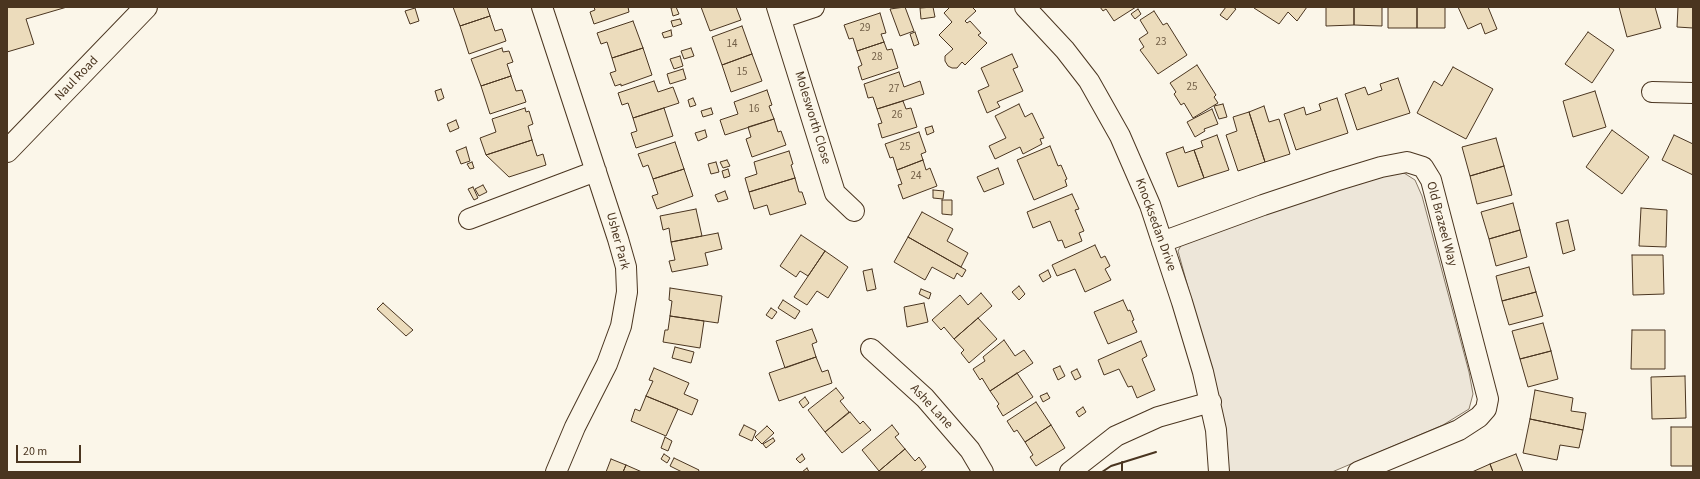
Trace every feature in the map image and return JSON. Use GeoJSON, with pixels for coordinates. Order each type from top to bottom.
{"type":"FeatureCollection","features":[{"type":"Feature","properties":{"kind":"main road","name":"Naul Road"},"geometry":{"type":"LineString","coordinates":[[7,151],[146,7]]}},
{"type":"Feature","properties":{"kind":"street","name":"Usher Park"},"geometry":{"type":"LineString","coordinates":[[542,7],[626,267],[627,292],[621,326],[607,364],[575,427],[556,472]]}},
{"type":"Feature","properties":{"kind":"street","name":"Molesworth Close"},"geometry":{"type":"LineString","coordinates":[[814,7],[779,12],[835,193],[854,211]]}},
{"type":"Feature","properties":{"kind":"street","name":"Knocksedan Drive"},"geometry":{"type":"LineString","coordinates":[[1025,7],[1065,50],[1089,81],[1120,136],[1150,206],[1182,302],[1210,402],[1216,430],[1219,472]]}},
{"type":"Feature","properties":{"kind":"street"},"geometry":{"type":"LineString","coordinates":[[1652,92],[1693,94]]}},
{"type":"Feature","properties":{"kind":"street","name":"Old Brazeel Way"},"geometry":{"type":"LineString","coordinates":[[1162,242],[1284,198],[1381,167],[1407,162],[1423,167],[1431,180],[1488,400],[1486,409],[1479,417],[1460,430],[1358,472]]}},
{"type":"Feature","properties":{"kind":"street"},"geometry":{"type":"LineString","coordinates":[[469,219],[596,171]]}},
{"type":"Feature","properties":{"kind":"street","name":"Ashe Lane"},"geometry":{"type":"LineString","coordinates":[[870,349],[925,398],[970,450],[983,472]]}},
{"type":"Feature","properties":{"kind":"street"},"geometry":{"type":"LineString","coordinates":[[1070,472],[1116,436],[1158,417],[1210,402]]}},
{"type":"Feature","properties":{"kind":"shaded area"},"geometry":{"type":"Polygon","coordinates":[[[1385,172],[1404,173],[1415,180],[1422,196],[1469,372],[1473,394],[1469,409],[1443,425],[1332,472],[1227,472],[1192,302],[1178,251],[1183,242],[1385,172]]]}},
{"type":"Feature","properties":{"kind":"building"},"geometry":{"type":"Polygon","coordinates":[[[7,7],[67,7],[26,19],[34,44],[7,52],[7,7]]]}},
{"type":"Feature","properties":{"kind":"building"},"geometry":{"type":"Polygon","coordinates":[[[453,7],[487,7],[490,16],[460,26],[453,7]]]}},
{"type":"Feature","properties":{"kind":"building"},"geometry":{"type":"Polygon","coordinates":[[[594,7],[628,7],[629,12],[594,24],[590,12],[595,10],[594,7]]]}},
{"type":"Feature","properties":{"kind":"building"},"geometry":{"type":"Polygon","coordinates":[[[676,7],[679,14],[673,16],[671,8],[676,7]]]}},
{"type":"Feature","properties":{"kind":"building"},"geometry":{"type":"Polygon","coordinates":[[[701,7],[736,7],[741,20],[710,31],[701,7]]]}},
{"type":"Feature","properties":{"kind":"building"},"geometry":{"type":"Polygon","coordinates":[[[905,7],[914,31],[900,36],[890,9],[905,7]]]}},
{"type":"Feature","properties":{"kind":"building"},"geometry":{"type":"Polygon","coordinates":[[[933,7],[935,17],[921,19],[920,8],[933,7]]]}},
{"type":"Feature","properties":{"kind":"building"},"geometry":{"type":"Polygon","coordinates":[[[950,7],[972,7],[976,11],[965,21],[967,23],[970,21],[981,33],[978,35],[987,43],[965,65],[962,62],[957,68],[948,66],[945,61],[945,56],[953,49],[939,35],[952,22],[944,13],[950,7]]]}},
{"type":"Feature","properties":{"kind":"building"},"geometry":{"type":"Polygon","coordinates":[[[1100,7],[1136,7],[1114,21],[1106,9],[1103,11],[1100,7]]]}},
{"type":"Feature","properties":{"kind":"building"},"geometry":{"type":"Polygon","coordinates":[[[1226,7],[1233,7],[1236,9],[1227,20],[1220,15],[1226,7]]]}},
{"type":"Feature","properties":{"kind":"building"},"geometry":{"type":"Polygon","coordinates":[[[1307,7],[1297,21],[1288,12],[1279,24],[1254,8],[1307,7]]]}},
{"type":"Feature","properties":{"kind":"building"},"geometry":{"type":"Polygon","coordinates":[[[1326,7],[1354,7],[1354,25],[1326,26],[1326,7]]]}},
{"type":"Feature","properties":{"kind":"building"},"geometry":{"type":"Polygon","coordinates":[[[1354,7],[1382,7],[1382,26],[1354,25],[1354,7]]]}},
{"type":"Feature","properties":{"kind":"building"},"geometry":{"type":"Polygon","coordinates":[[[1388,7],[1417,7],[1417,28],[1388,28],[1388,7]]]}},
{"type":"Feature","properties":{"kind":"building"},"geometry":{"type":"Polygon","coordinates":[[[1417,7],[1445,7],[1445,28],[1417,28],[1417,7]]]}},
{"type":"Feature","properties":{"kind":"building"},"geometry":{"type":"Polygon","coordinates":[[[1458,7],[1488,7],[1497,29],[1485,34],[1481,23],[1468,29],[1458,7]]]}},
{"type":"Feature","properties":{"kind":"building"},"geometry":{"type":"Polygon","coordinates":[[[1619,7],[1655,7],[1661,28],[1627,37],[1619,7]]]}},
{"type":"Feature","properties":{"kind":"building"},"geometry":{"type":"Polygon","coordinates":[[[1678,7],[1693,7],[1693,28],[1677,27],[1678,7]]]}},
{"type":"Feature","properties":{"kind":"building"},"geometry":{"type":"Polygon","coordinates":[[[415,8],[419,21],[410,24],[405,11],[415,8]]]}},
{"type":"Feature","properties":{"kind":"building"},"geometry":{"type":"Polygon","coordinates":[[[1138,9],[1141,14],[1135,19],[1131,14],[1138,9]]]}},
{"type":"Feature","properties":{"kind":"building"},"geometry":{"type":"Polygon","coordinates":[[[1154,11],[1163,25],[1167,23],[1187,55],[1158,74],[1140,50],[1144,47],[1139,39],[1148,33],[1140,20],[1154,11]]]}},
{"type":"Feature","properties":{"kind":"building"},"geometry":{"type":"Polygon","coordinates":[[[880,13],[886,33],[881,34],[884,42],[857,51],[853,38],[849,39],[844,25],[880,13]]]}},
{"type":"Feature","properties":{"kind":"building"},"geometry":{"type":"Polygon","coordinates":[[[490,16],[495,31],[502,29],[506,41],[469,54],[460,26],[490,16]]]}},
{"type":"Feature","properties":{"kind":"building"},"geometry":{"type":"Polygon","coordinates":[[[680,19],[682,24],[673,27],[671,21],[680,19]]]}},
{"type":"Feature","properties":{"kind":"building"},"geometry":{"type":"Polygon","coordinates":[[[633,21],[643,48],[612,58],[607,42],[601,44],[597,33],[633,21]]]}},
{"type":"Feature","properties":{"kind":"building"},"geometry":{"type":"Polygon","coordinates":[[[742,26],[752,54],[722,65],[712,37],[742,26]]]}},
{"type":"Feature","properties":{"kind":"building"},"geometry":{"type":"Polygon","coordinates":[[[671,30],[672,36],[664,38],[662,33],[671,30]]]}},
{"type":"Feature","properties":{"kind":"building"},"geometry":{"type":"Polygon","coordinates":[[[915,32],[919,44],[914,46],[910,34],[915,32]]]}},
{"type":"Feature","properties":{"kind":"building"},"geometry":{"type":"Polygon","coordinates":[[[1588,32],[1614,50],[1592,83],[1565,64],[1588,32]]]}},
{"type":"Feature","properties":{"kind":"building"},"geometry":{"type":"Polygon","coordinates":[[[884,42],[887,50],[892,49],[898,68],[862,80],[858,67],[862,65],[857,51],[884,42]]]}},
{"type":"Feature","properties":{"kind":"building"},"geometry":{"type":"Polygon","coordinates":[[[502,48],[503,52],[509,51],[513,62],[507,64],[511,76],[481,86],[471,59],[502,48]]]}},
{"type":"Feature","properties":{"kind":"building"},"geometry":{"type":"Polygon","coordinates":[[[643,48],[652,75],[621,86],[621,84],[615,86],[610,73],[616,71],[612,58],[643,48]]]}},
{"type":"Feature","properties":{"kind":"building"},"geometry":{"type":"Polygon","coordinates":[[[691,48],[694,56],[684,59],[681,51],[691,48]]]}},
{"type":"Feature","properties":{"kind":"building"},"geometry":{"type":"Polygon","coordinates":[[[752,54],[762,81],[731,92],[722,65],[752,54]]]}},
{"type":"Feature","properties":{"kind":"building"},"geometry":{"type":"Polygon","coordinates":[[[1012,54],[1018,67],[1013,69],[1023,91],[997,102],[1000,107],[987,113],[978,91],[989,86],[981,68],[1012,54]]]}},
{"type":"Feature","properties":{"kind":"building"},"geometry":{"type":"Polygon","coordinates":[[[680,56],[683,66],[674,69],[670,59],[680,56]]]}},
{"type":"Feature","properties":{"kind":"building"},"geometry":{"type":"Polygon","coordinates":[[[1197,65],[1216,95],[1214,97],[1218,103],[1193,118],[1184,103],[1181,105],[1174,94],[1176,92],[1170,83],[1197,65]]]}},
{"type":"Feature","properties":{"kind":"building"},"geometry":{"type":"Polygon","coordinates":[[[1453,67],[1493,89],[1466,139],[1417,113],[1434,81],[1442,86],[1453,67]]]}},
{"type":"Feature","properties":{"kind":"building"},"geometry":{"type":"Polygon","coordinates":[[[683,69],[686,79],[670,84],[667,74],[683,69]]]}},
{"type":"Feature","properties":{"kind":"building"},"geometry":{"type":"Polygon","coordinates":[[[899,72],[904,87],[920,81],[924,94],[877,109],[873,97],[868,98],[864,84],[899,72]]]}},
{"type":"Feature","properties":{"kind":"building"},"geometry":{"type":"Polygon","coordinates":[[[511,76],[516,91],[522,90],[526,102],[490,114],[481,86],[511,76]]]}},
{"type":"Feature","properties":{"kind":"building"},"geometry":{"type":"Polygon","coordinates":[[[1398,78],[1410,113],[1357,130],[1345,94],[1365,87],[1368,95],[1382,90],[1380,84],[1398,78]]]}},
{"type":"Feature","properties":{"kind":"building"},"geometry":{"type":"Polygon","coordinates":[[[654,81],[658,92],[673,87],[679,103],[633,118],[628,103],[622,105],[618,93],[654,81]]]}},
{"type":"Feature","properties":{"kind":"building"},"geometry":{"type":"Polygon","coordinates":[[[441,89],[444,98],[438,101],[435,91],[441,89]]]}},
{"type":"Feature","properties":{"kind":"building"},"geometry":{"type":"Polygon","coordinates":[[[767,90],[772,105],[769,106],[774,119],[725,135],[720,120],[738,114],[734,102],[767,90]]]}},
{"type":"Feature","properties":{"kind":"building"},"geometry":{"type":"Polygon","coordinates":[[[1595,91],[1606,127],[1573,137],[1563,101],[1595,91]]]}},
{"type":"Feature","properties":{"kind":"building"},"geometry":{"type":"Polygon","coordinates":[[[693,98],[696,105],[690,107],[688,100],[693,98]]]}},
{"type":"Feature","properties":{"kind":"building"},"geometry":{"type":"Polygon","coordinates":[[[1337,98],[1348,133],[1296,150],[1284,114],[1304,107],[1306,115],[1321,110],[1319,104],[1337,98]]]}},
{"type":"Feature","properties":{"kind":"building"},"geometry":{"type":"Polygon","coordinates":[[[903,101],[906,109],[911,108],[917,127],[882,138],[878,124],[882,123],[877,109],[903,101]]]}},
{"type":"Feature","properties":{"kind":"building"},"geometry":{"type":"Polygon","coordinates":[[[1019,104],[1025,117],[1032,113],[1044,138],[1040,139],[1042,144],[1023,154],[1020,147],[995,159],[989,146],[1006,138],[995,116],[1019,104]]]}},
{"type":"Feature","properties":{"kind":"building"},"geometry":{"type":"Polygon","coordinates":[[[1223,104],[1227,117],[1219,119],[1214,106],[1223,104]]]}},
{"type":"Feature","properties":{"kind":"building"},"geometry":{"type":"Polygon","coordinates":[[[1264,106],[1269,122],[1279,119],[1290,154],[1265,162],[1249,112],[1264,106]]]}},
{"type":"Feature","properties":{"kind":"building"},"geometry":{"type":"Polygon","coordinates":[[[525,108],[526,112],[529,111],[533,124],[528,126],[532,140],[486,155],[480,138],[496,132],[492,119],[525,108]]]}},
{"type":"Feature","properties":{"kind":"building"},"geometry":{"type":"Polygon","coordinates":[[[664,108],[673,136],[636,148],[631,133],[637,131],[633,118],[664,108]]]}},
{"type":"Feature","properties":{"kind":"building"},"geometry":{"type":"Polygon","coordinates":[[[711,108],[713,114],[703,117],[701,111],[711,108]]]}},
{"type":"Feature","properties":{"kind":"building"},"geometry":{"type":"Polygon","coordinates":[[[1212,109],[1218,124],[1204,129],[1205,131],[1195,137],[1187,122],[1212,109]]]}},
{"type":"Feature","properties":{"kind":"building"},"geometry":{"type":"Polygon","coordinates":[[[1249,112],[1265,162],[1238,171],[1226,135],[1237,131],[1233,117],[1249,112]]]}},
{"type":"Feature","properties":{"kind":"building"},"geometry":{"type":"Polygon","coordinates":[[[774,119],[778,132],[781,131],[786,145],[752,157],[746,139],[751,137],[748,127],[774,119]]]}},
{"type":"Feature","properties":{"kind":"building"},"geometry":{"type":"Polygon","coordinates":[[[456,120],[459,128],[450,132],[447,124],[456,120]]]}},
{"type":"Feature","properties":{"kind":"building"},"geometry":{"type":"Polygon","coordinates":[[[932,126],[934,132],[927,135],[925,128],[932,126]]]}},
{"type":"Feature","properties":{"kind":"building"},"geometry":{"type":"Polygon","coordinates":[[[705,130],[707,137],[698,141],[695,133],[705,130]]]}},
{"type":"Feature","properties":{"kind":"building"},"geometry":{"type":"Polygon","coordinates":[[[1612,130],[1649,157],[1622,194],[1586,167],[1612,130]]]}},
{"type":"Feature","properties":{"kind":"building"},"geometry":{"type":"Polygon","coordinates":[[[919,132],[926,152],[921,154],[923,160],[897,170],[893,157],[890,158],[885,144],[919,132]]]}},
{"type":"Feature","properties":{"kind":"building"},"geometry":{"type":"Polygon","coordinates":[[[1217,135],[1229,170],[1204,178],[1194,150],[1203,147],[1201,141],[1217,135]]]}},
{"type":"Feature","properties":{"kind":"building"},"geometry":{"type":"Polygon","coordinates":[[[1674,135],[1693,144],[1693,175],[1662,160],[1674,135]]]}},
{"type":"Feature","properties":{"kind":"building"},"geometry":{"type":"Polygon","coordinates":[[[1496,138],[1504,166],[1470,176],[1462,147],[1496,138]]]}},
{"type":"Feature","properties":{"kind":"building"},"geometry":{"type":"Polygon","coordinates":[[[532,140],[537,156],[543,154],[546,165],[509,177],[486,155],[532,140]]]}},
{"type":"Feature","properties":{"kind":"building"},"geometry":{"type":"Polygon","coordinates":[[[675,142],[684,169],[653,179],[648,165],[643,167],[638,154],[675,142]]]}},
{"type":"Feature","properties":{"kind":"building"},"geometry":{"type":"Polygon","coordinates":[[[1050,146],[1058,166],[1061,165],[1067,179],[1065,180],[1067,186],[1034,200],[1017,160],[1050,146]]]}},
{"type":"Feature","properties":{"kind":"building"},"geometry":{"type":"Polygon","coordinates":[[[466,147],[470,161],[461,164],[456,151],[466,147]]]}},
{"type":"Feature","properties":{"kind":"building"},"geometry":{"type":"Polygon","coordinates":[[[1183,147],[1185,153],[1194,150],[1204,178],[1178,187],[1166,153],[1183,147]]]}},
{"type":"Feature","properties":{"kind":"building"},"geometry":{"type":"Polygon","coordinates":[[[789,151],[795,178],[749,192],[745,178],[757,174],[754,162],[789,151]]]}},
{"type":"Feature","properties":{"kind":"building"},"geometry":{"type":"Polygon","coordinates":[[[727,160],[730,166],[723,168],[720,162],[727,160]]]}},
{"type":"Feature","properties":{"kind":"building"},"geometry":{"type":"Polygon","coordinates":[[[923,160],[926,170],[930,168],[937,186],[903,199],[898,185],[902,184],[897,170],[923,160]]]}},
{"type":"Feature","properties":{"kind":"building"},"geometry":{"type":"Polygon","coordinates":[[[472,162],[474,168],[470,169],[467,164],[472,162]]]}},
{"type":"Feature","properties":{"kind":"building"},"geometry":{"type":"Polygon","coordinates":[[[716,162],[719,172],[711,174],[708,164],[716,162]]]}},
{"type":"Feature","properties":{"kind":"building"},"geometry":{"type":"Polygon","coordinates":[[[1504,166],[1512,195],[1477,204],[1470,176],[1504,166]]]}},
{"type":"Feature","properties":{"kind":"building"},"geometry":{"type":"Polygon","coordinates":[[[998,168],[1004,184],[984,192],[977,177],[998,168]]]}},
{"type":"Feature","properties":{"kind":"building"},"geometry":{"type":"Polygon","coordinates":[[[684,169],[693,196],[657,209],[652,196],[658,194],[653,179],[684,169]]]}},
{"type":"Feature","properties":{"kind":"building"},"geometry":{"type":"Polygon","coordinates":[[[728,169],[730,176],[724,178],[722,171],[728,169]]]}},
{"type":"Feature","properties":{"kind":"building"},"geometry":{"type":"Polygon","coordinates":[[[795,178],[799,192],[802,192],[806,204],[770,215],[767,205],[754,209],[749,192],[795,178]]]}},
{"type":"Feature","properties":{"kind":"building"},"geometry":{"type":"Polygon","coordinates":[[[483,185],[487,192],[479,196],[475,189],[483,185]]]}},
{"type":"Feature","properties":{"kind":"building"},"geometry":{"type":"Polygon","coordinates":[[[473,187],[478,198],[474,200],[468,189],[473,187]]]}},
{"type":"Feature","properties":{"kind":"building"},"geometry":{"type":"Polygon","coordinates":[[[933,190],[944,191],[943,199],[933,198],[933,190]]]}},
{"type":"Feature","properties":{"kind":"building"},"geometry":{"type":"Polygon","coordinates":[[[725,191],[728,199],[718,202],[715,195],[725,191]]]}},
{"type":"Feature","properties":{"kind":"building"},"geometry":{"type":"Polygon","coordinates":[[[1072,194],[1079,209],[1075,210],[1084,231],[1079,233],[1082,241],[1065,248],[1062,240],[1058,241],[1050,221],[1033,228],[1027,212],[1072,194]]]}},
{"type":"Feature","properties":{"kind":"building"},"geometry":{"type":"Polygon","coordinates":[[[942,200],[952,200],[952,215],[942,214],[942,200]]]}},
{"type":"Feature","properties":{"kind":"building"},"geometry":{"type":"Polygon","coordinates":[[[1513,203],[1520,230],[1489,239],[1481,212],[1513,203]]]}},
{"type":"Feature","properties":{"kind":"building"},"geometry":{"type":"Polygon","coordinates":[[[1641,208],[1667,210],[1666,247],[1639,246],[1641,208]]]}},
{"type":"Feature","properties":{"kind":"building"},"geometry":{"type":"Polygon","coordinates":[[[696,209],[702,236],[671,242],[669,228],[663,230],[660,216],[696,209]]]}},
{"type":"Feature","properties":{"kind":"building"},"geometry":{"type":"Polygon","coordinates":[[[922,212],[953,229],[947,241],[968,253],[961,267],[908,237],[922,212]]]}},
{"type":"Feature","properties":{"kind":"building"},"geometry":{"type":"Polygon","coordinates":[[[1568,220],[1575,250],[1563,254],[1556,223],[1568,220]]]}},
{"type":"Feature","properties":{"kind":"building"},"geometry":{"type":"Polygon","coordinates":[[[1520,230],[1527,257],[1496,266],[1489,239],[1520,230]]]}},
{"type":"Feature","properties":{"kind":"building"},"geometry":{"type":"Polygon","coordinates":[[[718,233],[722,249],[705,253],[708,265],[672,272],[669,261],[675,260],[671,242],[718,233]]]}},
{"type":"Feature","properties":{"kind":"building"},"geometry":{"type":"Polygon","coordinates":[[[801,235],[825,251],[808,276],[800,271],[796,277],[780,266],[801,235]]]}},
{"type":"Feature","properties":{"kind":"building"},"geometry":{"type":"Polygon","coordinates":[[[908,237],[966,270],[962,277],[957,273],[954,279],[932,267],[925,280],[894,262],[908,237]]]}},
{"type":"Feature","properties":{"kind":"building"},"geometry":{"type":"Polygon","coordinates":[[[1095,245],[1101,258],[1105,256],[1110,266],[1105,269],[1111,280],[1085,292],[1075,269],[1057,276],[1052,265],[1095,245]]]}},
{"type":"Feature","properties":{"kind":"building"},"geometry":{"type":"Polygon","coordinates":[[[825,251],[848,267],[828,298],[817,291],[807,305],[794,297],[825,251]]]}},
{"type":"Feature","properties":{"kind":"building"},"geometry":{"type":"Polygon","coordinates":[[[1632,255],[1663,255],[1664,294],[1633,295],[1632,255]]]}},
{"type":"Feature","properties":{"kind":"building"},"geometry":{"type":"Polygon","coordinates":[[[1529,267],[1536,292],[1502,301],[1496,276],[1529,267]]]}},
{"type":"Feature","properties":{"kind":"building"},"geometry":{"type":"Polygon","coordinates":[[[872,269],[876,289],[867,291],[863,271],[872,269]]]}},
{"type":"Feature","properties":{"kind":"building"},"geometry":{"type":"Polygon","coordinates":[[[1048,270],[1051,277],[1043,282],[1039,275],[1048,270]]]}},
{"type":"Feature","properties":{"kind":"building"},"geometry":{"type":"Polygon","coordinates":[[[1019,286],[1025,294],[1019,300],[1012,292],[1019,286]]]}},
{"type":"Feature","properties":{"kind":"building"},"geometry":{"type":"Polygon","coordinates":[[[670,288],[722,296],[718,323],[670,316],[672,301],[669,300],[670,288]]]}},
{"type":"Feature","properties":{"kind":"building"},"geometry":{"type":"Polygon","coordinates":[[[921,289],[931,293],[929,299],[919,294],[921,289]]]}},
{"type":"Feature","properties":{"kind":"building"},"geometry":{"type":"Polygon","coordinates":[[[1536,292],[1543,316],[1509,325],[1502,301],[1536,292]]]}},
{"type":"Feature","properties":{"kind":"building"},"geometry":{"type":"Polygon","coordinates":[[[981,293],[992,306],[954,339],[944,327],[941,330],[932,320],[960,295],[968,305],[981,293]]]}},
{"type":"Feature","properties":{"kind":"building"},"geometry":{"type":"Polygon","coordinates":[[[783,300],[800,311],[795,319],[778,308],[783,300]]]}},
{"type":"Feature","properties":{"kind":"building"},"geometry":{"type":"Polygon","coordinates":[[[1123,300],[1128,311],[1130,310],[1134,320],[1132,321],[1137,332],[1108,344],[1094,312],[1123,300]]]}},
{"type":"Feature","properties":{"kind":"building"},"geometry":{"type":"Polygon","coordinates":[[[383,303],[413,330],[406,336],[377,309],[383,303]]]}},
{"type":"Feature","properties":{"kind":"building"},"geometry":{"type":"Polygon","coordinates":[[[924,303],[928,322],[907,327],[904,307],[924,303]]]}},
{"type":"Feature","properties":{"kind":"building"},"geometry":{"type":"Polygon","coordinates":[[[771,308],[777,312],[772,319],[766,315],[771,308]]]}},
{"type":"Feature","properties":{"kind":"building"},"geometry":{"type":"Polygon","coordinates":[[[670,316],[704,321],[700,348],[663,342],[665,330],[668,330],[670,316]]]}},
{"type":"Feature","properties":{"kind":"building"},"geometry":{"type":"Polygon","coordinates":[[[978,318],[997,339],[969,363],[961,353],[964,350],[954,339],[978,318]]]}},
{"type":"Feature","properties":{"kind":"building"},"geometry":{"type":"Polygon","coordinates":[[[1543,323],[1551,351],[1520,359],[1512,331],[1543,323]]]}},
{"type":"Feature","properties":{"kind":"building"},"geometry":{"type":"Polygon","coordinates":[[[812,329],[817,342],[812,344],[816,357],[785,368],[776,341],[812,329]]]}},
{"type":"Feature","properties":{"kind":"building"},"geometry":{"type":"Polygon","coordinates":[[[1632,330],[1665,330],[1665,369],[1631,369],[1632,330]]]}},
{"type":"Feature","properties":{"kind":"building"},"geometry":{"type":"Polygon","coordinates":[[[1004,340],[1015,356],[1024,350],[1033,363],[990,391],[982,378],[980,380],[973,369],[985,361],[983,357],[1004,340]]]}},
{"type":"Feature","properties":{"kind":"building"},"geometry":{"type":"Polygon","coordinates":[[[1141,341],[1147,356],[1142,359],[1155,390],[1137,398],[1132,386],[1128,387],[1119,369],[1104,375],[1098,360],[1141,341]]]}},
{"type":"Feature","properties":{"kind":"building"},"geometry":{"type":"Polygon","coordinates":[[[675,347],[694,352],[691,363],[672,358],[675,347]]]}},
{"type":"Feature","properties":{"kind":"building"},"geometry":{"type":"Polygon","coordinates":[[[1551,351],[1558,379],[1528,387],[1520,359],[1551,351]]]}},
{"type":"Feature","properties":{"kind":"building"},"geometry":{"type":"Polygon","coordinates":[[[816,357],[822,372],[828,370],[832,383],[779,401],[769,373],[816,357]]]}},
{"type":"Feature","properties":{"kind":"building"},"geometry":{"type":"Polygon","coordinates":[[[1060,366],[1065,376],[1058,380],[1053,369],[1060,366]]]}},
{"type":"Feature","properties":{"kind":"building"},"geometry":{"type":"Polygon","coordinates":[[[654,368],[689,383],[684,394],[698,400],[692,415],[646,396],[653,381],[649,380],[654,368]]]}},
{"type":"Feature","properties":{"kind":"building"},"geometry":{"type":"Polygon","coordinates":[[[1077,369],[1081,377],[1075,380],[1071,372],[1077,369]]]}},
{"type":"Feature","properties":{"kind":"building"},"geometry":{"type":"Polygon","coordinates":[[[1017,373],[1033,397],[1003,416],[997,406],[999,404],[990,391],[1017,373]]]}},
{"type":"Feature","properties":{"kind":"building"},"geometry":{"type":"Polygon","coordinates":[[[1685,376],[1686,418],[1652,419],[1651,377],[1685,376]]]}},
{"type":"Feature","properties":{"kind":"building"},"geometry":{"type":"Polygon","coordinates":[[[836,388],[844,398],[840,401],[849,412],[825,432],[808,410],[836,388]]]}},
{"type":"Feature","properties":{"kind":"building"},"geometry":{"type":"Polygon","coordinates":[[[1535,390],[1573,398],[1571,411],[1586,413],[1583,430],[1530,419],[1535,390]]]}},
{"type":"Feature","properties":{"kind":"building"},"geometry":{"type":"Polygon","coordinates":[[[1047,393],[1050,398],[1043,402],[1040,396],[1047,393]]]}},
{"type":"Feature","properties":{"kind":"building"},"geometry":{"type":"Polygon","coordinates":[[[646,396],[678,409],[666,436],[631,421],[635,409],[640,411],[646,396]]]}},
{"type":"Feature","properties":{"kind":"building"},"geometry":{"type":"Polygon","coordinates":[[[805,397],[809,403],[803,408],[799,402],[805,397]]]}},
{"type":"Feature","properties":{"kind":"building"},"geometry":{"type":"Polygon","coordinates":[[[1036,402],[1051,425],[1025,442],[1017,430],[1014,432],[1007,421],[1036,402]]]}},
{"type":"Feature","properties":{"kind":"building"},"geometry":{"type":"Polygon","coordinates":[[[1083,407],[1086,412],[1079,417],[1076,412],[1083,407]]]}},
{"type":"Feature","properties":{"kind":"building"},"geometry":{"type":"Polygon","coordinates":[[[850,412],[860,424],[863,421],[871,430],[842,453],[825,432],[850,412]]]}},
{"type":"Feature","properties":{"kind":"building"},"geometry":{"type":"Polygon","coordinates":[[[1530,419],[1583,430],[1579,448],[1560,445],[1557,460],[1523,453],[1530,419]]]}},
{"type":"Feature","properties":{"kind":"building"},"geometry":{"type":"Polygon","coordinates":[[[744,425],[756,431],[752,441],[739,435],[744,425]]]}},
{"type":"Feature","properties":{"kind":"building"},"geometry":{"type":"Polygon","coordinates":[[[892,425],[899,434],[895,437],[905,449],[879,471],[862,450],[892,425]]]}},
{"type":"Feature","properties":{"kind":"building"},"geometry":{"type":"Polygon","coordinates":[[[1051,425],[1065,448],[1036,466],[1030,457],[1033,455],[1025,442],[1051,425]]]}},
{"type":"Feature","properties":{"kind":"building"},"geometry":{"type":"Polygon","coordinates":[[[767,426],[774,433],[762,444],[755,437],[767,426]]]}},
{"type":"Feature","properties":{"kind":"building"},"geometry":{"type":"Polygon","coordinates":[[[1671,427],[1693,427],[1693,466],[1671,466],[1671,427]]]}},
{"type":"Feature","properties":{"kind":"building"},"geometry":{"type":"Polygon","coordinates":[[[665,437],[672,441],[668,451],[661,448],[665,437]]]}},
{"type":"Feature","properties":{"kind":"building"},"geometry":{"type":"Polygon","coordinates":[[[773,438],[775,441],[766,448],[763,444],[773,438]]]}},
{"type":"Feature","properties":{"kind":"building"},"geometry":{"type":"Polygon","coordinates":[[[905,449],[915,461],[919,457],[926,467],[920,472],[879,471],[905,449]]]}},
{"type":"Feature","properties":{"kind":"building"},"geometry":{"type":"Polygon","coordinates":[[[664,454],[670,458],[667,463],[661,459],[664,454]]]}},
{"type":"Feature","properties":{"kind":"building"},"geometry":{"type":"Polygon","coordinates":[[[802,454],[805,459],[800,463],[796,459],[802,454]]]}},
{"type":"Feature","properties":{"kind":"building"},"geometry":{"type":"Polygon","coordinates":[[[1516,454],[1523,472],[1493,472],[1490,464],[1516,454]]]}},
{"type":"Feature","properties":{"kind":"building"},"geometry":{"type":"Polygon","coordinates":[[[674,458],[699,470],[698,472],[682,472],[670,466],[674,458]]]}},
{"type":"Feature","properties":{"kind":"building"},"geometry":{"type":"Polygon","coordinates":[[[611,459],[626,465],[623,472],[606,472],[611,459]]]}},
{"type":"Feature","properties":{"kind":"building"},"geometry":{"type":"Polygon","coordinates":[[[1490,464],[1493,472],[1472,472],[1490,464]]]}},
{"type":"Feature","properties":{"kind":"building"},"geometry":{"type":"Polygon","coordinates":[[[626,465],[642,472],[623,472],[626,465]]]}},
{"type":"Feature","properties":{"kind":"building"},"geometry":{"type":"Polygon","coordinates":[[[807,468],[809,472],[802,472],[807,468]]]}},
{"type":"Feature","properties":{"kind":"wall"},"geometry":{"type":"LineString","coordinates":[[1102,472],[1111,466],[1156,452]]}},
{"type":"Feature","properties":{"kind":"wall"},"geometry":{"type":"LineString","coordinates":[[1122,462],[1122,472]]}}]}
